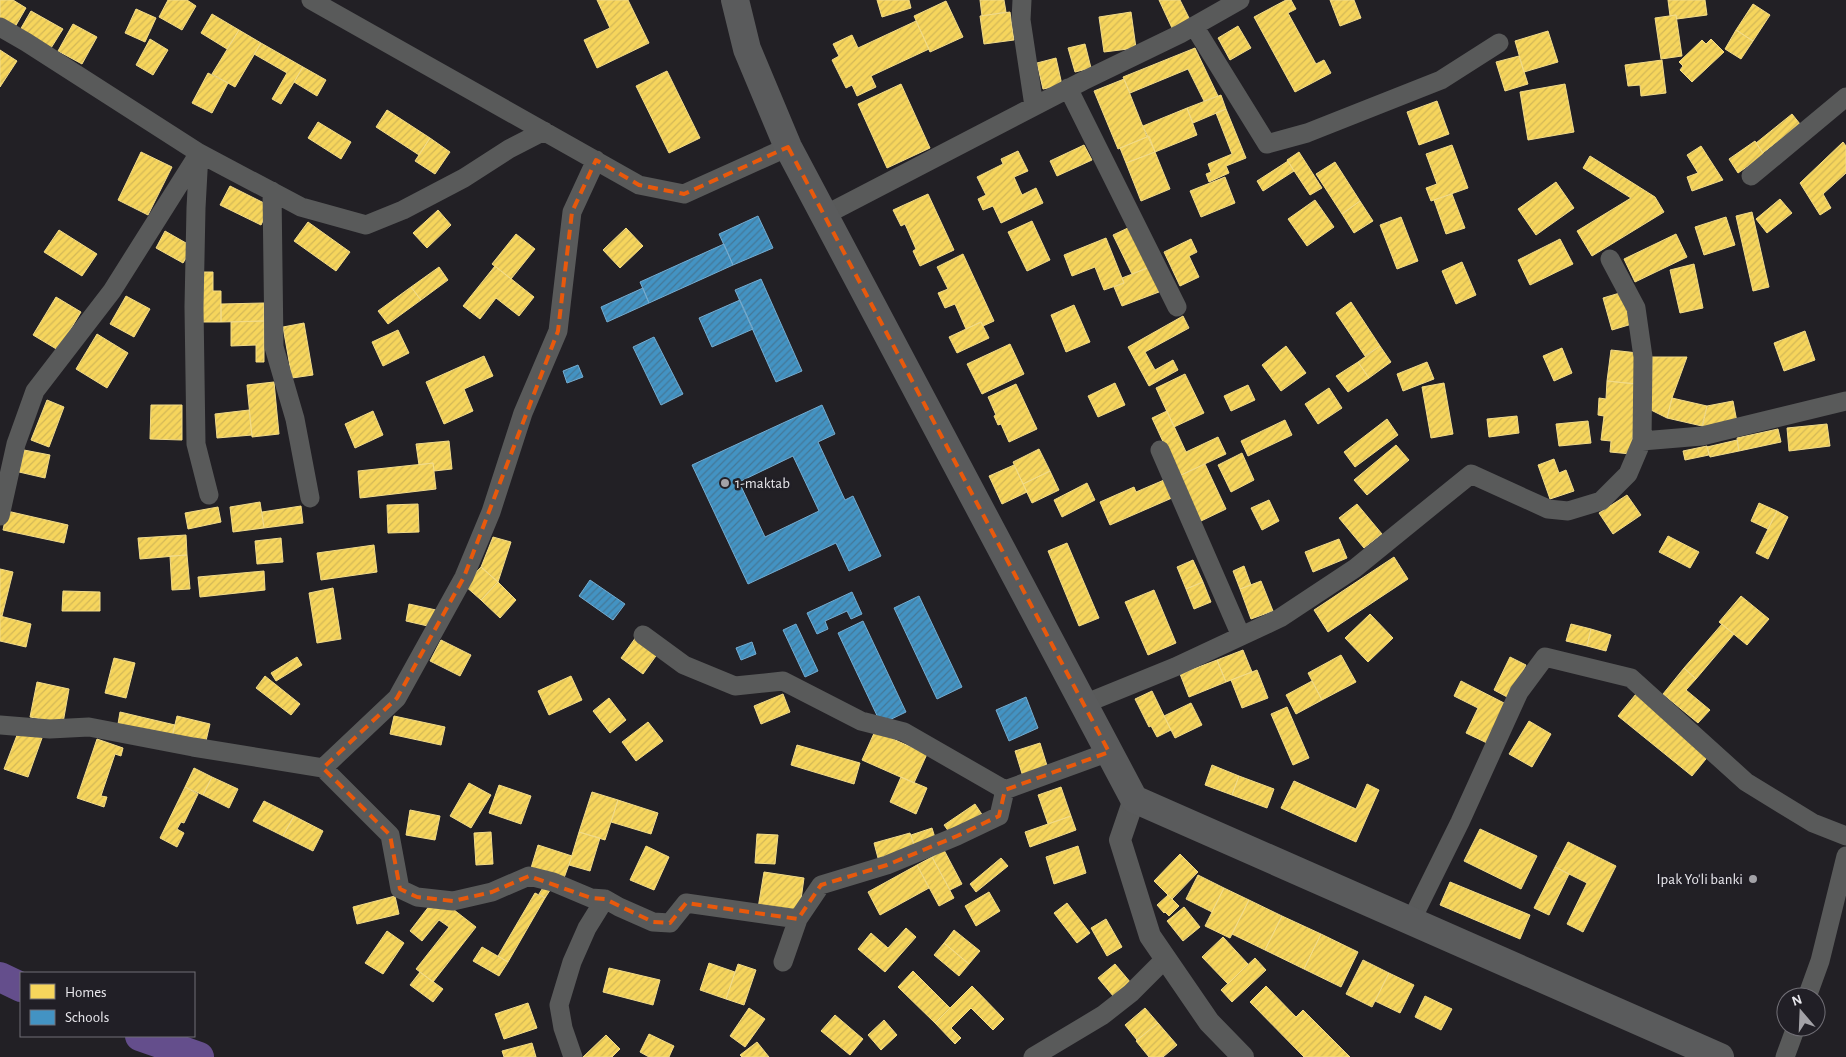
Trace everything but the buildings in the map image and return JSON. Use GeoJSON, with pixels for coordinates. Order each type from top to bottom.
{"type":"FeatureCollection","features":[{"type":"Feature","properties":{"kind":"main road"},"geometry":{"type":"LineString","coordinates":[[735,0],[747,49],[788,147],[1134,799],[1720,1057]]}},
{"type":"Feature","properties":{"kind":"street"},"geometry":{"type":"LineString","coordinates":[[312,0],[639,185],[684,194],[788,147]]}},
{"type":"Feature","properties":{"kind":"street"},"geometry":{"type":"LineString","coordinates":[[1022,0],[1021,20],[1034,106]]}},
{"type":"Feature","properties":{"kind":"street"},"geometry":{"type":"LineString","coordinates":[[824,216],[1068,88],[1194,26],[1240,0]]}},
{"type":"Feature","properties":{"kind":"street"},"geometry":{"type":"LineString","coordinates":[[0,26],[199,153],[301,206],[366,225],[403,210],[464,178],[508,149],[544,131]]}},
{"type":"Feature","properties":{"kind":"street"},"geometry":{"type":"LineString","coordinates":[[1194,26],[1267,144],[1307,133],[1441,80],[1499,43]]}},
{"type":"Feature","properties":{"kind":"street"},"geometry":{"type":"LineString","coordinates":[[1068,88],[1177,307]]}},
{"type":"Feature","properties":{"kind":"street"},"geometry":{"type":"LineString","coordinates":[[1750,176],[1846,97]]}},
{"type":"Feature","properties":{"kind":"street"},"geometry":{"type":"LineString","coordinates":[[199,153],[194,307],[196,444],[209,495]]}},
{"type":"Feature","properties":{"kind":"street"},"geometry":{"type":"LineString","coordinates":[[0,516],[16,444],[35,391],[112,291],[199,153]]}},
{"type":"Feature","properties":{"kind":"street"},"geometry":{"type":"LineString","coordinates":[[323,768],[397,698],[464,576],[491,512],[523,413],[558,331],[572,212],[596,160]]}},
{"type":"Feature","properties":{"kind":"street"},"geometry":{"type":"LineString","coordinates":[[272,192],[274,347],[294,419],[310,498]]}},
{"type":"Feature","properties":{"kind":"street"},"geometry":{"type":"LineString","coordinates":[[1084,704],[1175,667],[1280,618],[1354,569],[1471,474],[1548,509],[1568,511],[1601,500],[1628,474],[1642,441],[1643,357],[1636,308],[1610,259]]}},
{"type":"Feature","properties":{"kind":"street"},"geometry":{"type":"LineString","coordinates":[[1642,441],[1702,436],[1846,401]]}},
{"type":"Feature","properties":{"kind":"street"},"geometry":{"type":"LineString","coordinates":[[1160,450],[1241,636]]}},
{"type":"Feature","properties":{"kind":"street"},"geometry":{"type":"LineString","coordinates":[[643,635],[684,665],[735,686],[783,681],[861,721],[904,732],[1005,790],[1109,752]]}},
{"type":"Feature","properties":{"kind":"street"},"geometry":{"type":"LineString","coordinates":[[1411,921],[1460,822],[1519,692],[1545,657],[1631,678],[1746,782],[1813,824],[1846,836]]}},
{"type":"Feature","properties":{"kind":"street"},"geometry":{"type":"LineString","coordinates":[[0,725],[50,729],[89,728],[323,768],[390,835],[400,889],[417,897],[453,901],[492,892],[529,876],[553,882],[591,898],[605,899],[653,922],[670,923],[686,903],[798,919]]}},
{"type":"Feature","properties":{"kind":"street"},"geometry":{"type":"LineString","coordinates":[[783,962],[798,919],[821,885],[887,865],[999,816],[1005,790]]}},
{"type":"Feature","properties":{"kind":"street"},"geometry":{"type":"LineString","coordinates":[[1134,799],[1120,840],[1150,936],[1208,1022],[1243,1057]]}},
{"type":"Feature","properties":{"kind":"street"},"geometry":{"type":"LineString","coordinates":[[1811,987],[1820,961],[1846,856]]}},
{"type":"Feature","properties":{"kind":"street"},"geometry":{"type":"LineString","coordinates":[[573,1057],[563,1028],[559,1005],[572,962],[587,928],[605,899]]}},
{"type":"Feature","properties":{"kind":"street"},"geometry":{"type":"LineString","coordinates":[[1033,1057],[1103,1015],[1132,993],[1166,958]]}},
{"type":"Feature","properties":{"kind":"street"},"geometry":{"type":"LineString","coordinates":[[1786,1057],[1793,1037]]}},
{"type":"Feature","properties":{"kind":"highlighted area"},"geometry":{"type":"Polygon","coordinates":[[[788,147],[1109,752],[1005,790],[999,816],[957,836],[887,865],[821,885],[798,919],[686,903],[670,923],[653,922],[605,899],[591,898],[529,876],[492,892],[453,901],[417,897],[400,889],[390,835],[323,768],[397,698],[464,577],[558,331],[572,212],[596,160],[639,185],[684,194],[788,147]]]}},
{"type":"Feature","properties":{"kind":"waterway"},"geometry":{"type":"LineString","coordinates":[[0,977],[20,987]]}},
{"type":"Feature","properties":{"kind":"waterway"},"geometry":{"type":"LineString","coordinates":[[143,1037],[199,1057]]}},
{"type":"Feature","properties":{"kind":"place","name":"1-maktab"},"geometry":{"type":"Point","coordinates":[725,483]}},
{"type":"Feature","properties":{"kind":"place","name":"Ipak Yo'li banki"},"geometry":{"type":"Point","coordinates":[1753,879]}}]}
